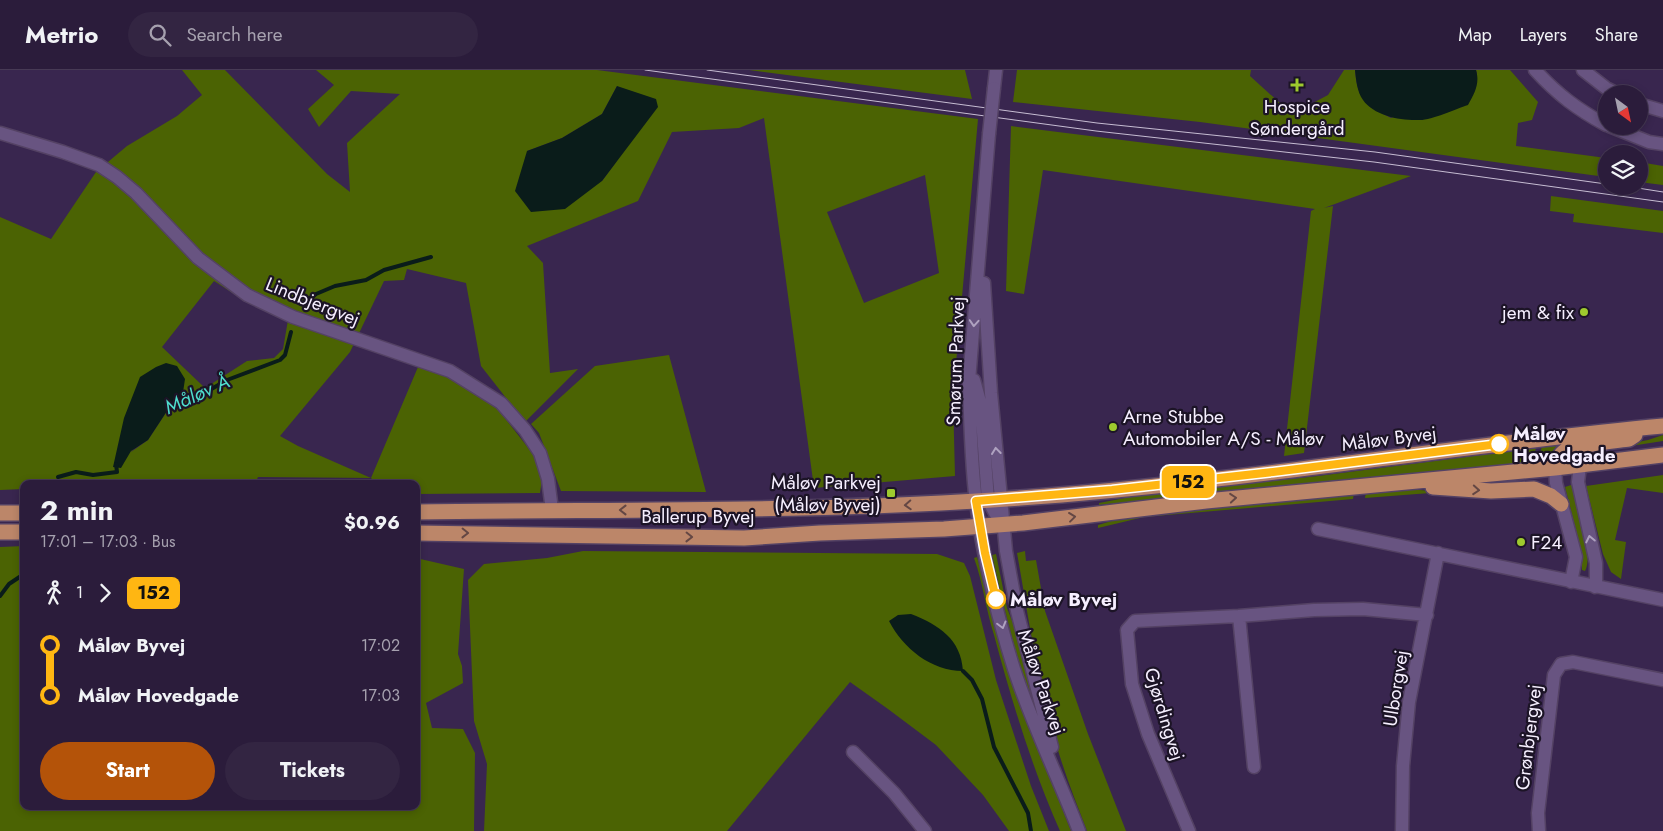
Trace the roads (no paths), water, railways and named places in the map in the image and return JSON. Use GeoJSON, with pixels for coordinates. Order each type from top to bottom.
{"type":"FeatureCollection","features":[{"type":"Feature","properties":{"kind":"main road","name":"Måløv Byvej"},"geometry":{"type":"LineString","coordinates":[[988,500],[1112,490],[1663,426]]}},
{"type":"Feature","properties":{"kind":"main road"},"geometry":{"type":"LineString","coordinates":[[1555,468],[1558,458],[1565,451],[1575,447],[1629,439],[1646,427]]}},
{"type":"Feature","properties":{"kind":"main road"},"geometry":{"type":"LineString","coordinates":[[1597,464],[1620,452],[1663,444]]}},
{"type":"Feature","properties":{"kind":"main road"},"geometry":{"type":"LineString","coordinates":[[1003,524],[1206,501],[1580,466],[1663,455]]}},
{"type":"Feature","properties":{"kind":"main road"},"geometry":{"type":"LineString","coordinates":[[1392,484],[1491,491],[1534,489],[1551,496],[1561,504]]}},
{"type":"Feature","properties":{"kind":"main road","name":"Ballerup Byvej"},"geometry":{"type":"LineString","coordinates":[[420,512],[737,510],[883,506],[988,500]]}},
{"type":"Feature","properties":{"kind":"main road"},"geometry":{"type":"LineString","coordinates":[[0,513],[20,513]]}},
{"type":"Feature","properties":{"kind":"main road","name":"Ballerup Byvej"},"geometry":{"type":"LineString","coordinates":[[420,533],[744,538],[1003,524]]}},
{"type":"Feature","properties":{"kind":"main road"},"geometry":{"type":"LineString","coordinates":[[0,532],[20,532]]}},
{"type":"Feature","properties":{"kind":"street","name":"Smørum Parkvej"},"geometry":{"type":"LineString","coordinates":[[988,500],[970,422],[971,368],[989,134],[996,70]]}},
{"type":"Feature","properties":{"kind":"street"},"geometry":{"type":"LineString","coordinates":[[1535,70],[1580,111],[1598,121]]}},
{"type":"Feature","properties":{"kind":"street"},"geometry":{"type":"LineString","coordinates":[[1583,70],[1602,85]]}},
{"type":"Feature","properties":{"kind":"street"},"geometry":{"type":"LineString","coordinates":[[1648,107],[1663,111]]}},
{"type":"Feature","properties":{"kind":"street","name":"Lindbjergvej"},"geometry":{"type":"LineString","coordinates":[[0,133],[99,165],[136,192],[198,258],[247,295],[293,317],[450,371],[501,403],[525,430],[540,453],[548,479],[552,510]]}},
{"type":"Feature","properties":{"kind":"street"},"geometry":{"type":"LineString","coordinates":[[1631,135],[1649,142],[1663,144]]}},
{"type":"Feature","properties":{"kind":"street","name":"Smørum Parkvej"},"geometry":{"type":"LineString","coordinates":[[982,222],[987,346],[988,500]]}},
{"type":"Feature","properties":{"kind":"street"},"geometry":{"type":"LineString","coordinates":[[1580,466],[1578,482],[1596,564],[1595,587]]}},
{"type":"Feature","properties":{"kind":"street"},"geometry":{"type":"LineString","coordinates":[[1555,468],[1556,483],[1576,557],[1571,582]]}},
{"type":"Feature","properties":{"kind":"street","name":"Måløv Parkvej"},"geometry":{"type":"LineString","coordinates":[[988,500],[1003,524],[1017,611],[1063,790]]}},
{"type":"Feature","properties":{"kind":"street","name":"Måløv Parkvej"},"geometry":{"type":"LineString","coordinates":[[988,500],[980,526],[1014,668],[1026,704],[1080,831]]}},
{"type":"Feature","properties":{"kind":"street"},"geometry":{"type":"LineString","coordinates":[[1318,528],[1663,600]]}},
{"type":"Feature","properties":{"kind":"street","name":"Ulborgvej"},"geometry":{"type":"LineString","coordinates":[[1402,831],[1403,766],[1409,702],[1438,553]]}},
{"type":"Feature","properties":{"kind":"street","name":"Gjørdingvej"},"geometry":{"type":"LineString","coordinates":[[1189,831],[1148,734],[1132,684],[1127,630],[1135,621],[1314,610],[1363,609],[1427,615]]}},
{"type":"Feature","properties":{"kind":"street"},"geometry":{"type":"LineString","coordinates":[[1239,616],[1254,767]]}},
{"type":"Feature","properties":{"kind":"street","name":"Grønbjergvej"},"geometry":{"type":"LineString","coordinates":[[1539,831],[1538,813],[1554,675],[1561,664],[1574,662],[1663,680]]}},
{"type":"Feature","properties":{"kind":"street"},"geometry":{"type":"LineString","coordinates":[[853,752],[894,793],[925,831]]}},
{"type":"Feature","properties":{"kind":"waterway","name":"Måløv Å"},"geometry":{"type":"LineString","coordinates":[[301,304],[316,294],[335,286],[366,280],[384,270],[431,257]]}},
{"type":"Feature","properties":{"kind":"waterway","name":"Måløv Å"},"geometry":{"type":"LineString","coordinates":[[179,399],[201,395],[227,380],[280,360],[285,355],[291,332]]}},
{"type":"Feature","properties":{"kind":"waterway","name":"Måløv Å"},"geometry":{"type":"LineString","coordinates":[[58,477],[76,472],[93,475],[117,472],[116,464]]}},
{"type":"Feature","properties":{"kind":"waterway","name":"Måløv Å"},"geometry":{"type":"LineString","coordinates":[[0,596],[9,584],[20,577]]}},
{"type":"Feature","properties":{"kind":"waterway"},"geometry":{"type":"LineString","coordinates":[[963,671],[972,680],[982,699],[994,747],[1028,813],[1031,831]]}},
{"type":"Feature","properties":{"kind":"tram line"},"geometry":{"type":"LineString","coordinates":[[645,70],[1096,131],[1374,162],[1663,202]]}},
{"type":"Feature","properties":{"kind":"tram line"},"geometry":{"type":"LineString","coordinates":[[707,70],[1097,123],[1375,152],[1598,183]]}},
{"type":"Feature","properties":{"kind":"tram line"},"geometry":{"type":"LineString","coordinates":[[1648,190],[1663,192]]}},
{"type":"Feature","properties":{"kind":"place","name":"Hospice Søndergård"},"geometry":{"type":"Point","coordinates":[1297,85]}},
{"type":"Feature","properties":{"kind":"place","name":"jem & fix"},"geometry":{"type":"Point","coordinates":[1584,312]}},
{"type":"Feature","properties":{"kind":"place","name":"Arne Stubbe Automobiler A/S - Måløv"},"geometry":{"type":"Point","coordinates":[1113,427]}},
{"type":"Feature","properties":{"kind":"place","name":"Måløv Hovedgade"},"geometry":{"type":"Point","coordinates":[1499,444]}},
{"type":"Feature","properties":{"kind":"place","name":"Måløv Parkvej (Måløv Byvej)"},"geometry":{"type":"Point","coordinates":[891,493]}},
{"type":"Feature","properties":{"kind":"place","name":"F24"},"geometry":{"type":"Point","coordinates":[1521,542]}},
{"type":"Feature","properties":{"kind":"place","name":"Måløv Byvej"},"geometry":{"type":"Point","coordinates":[996,599]}}]}
